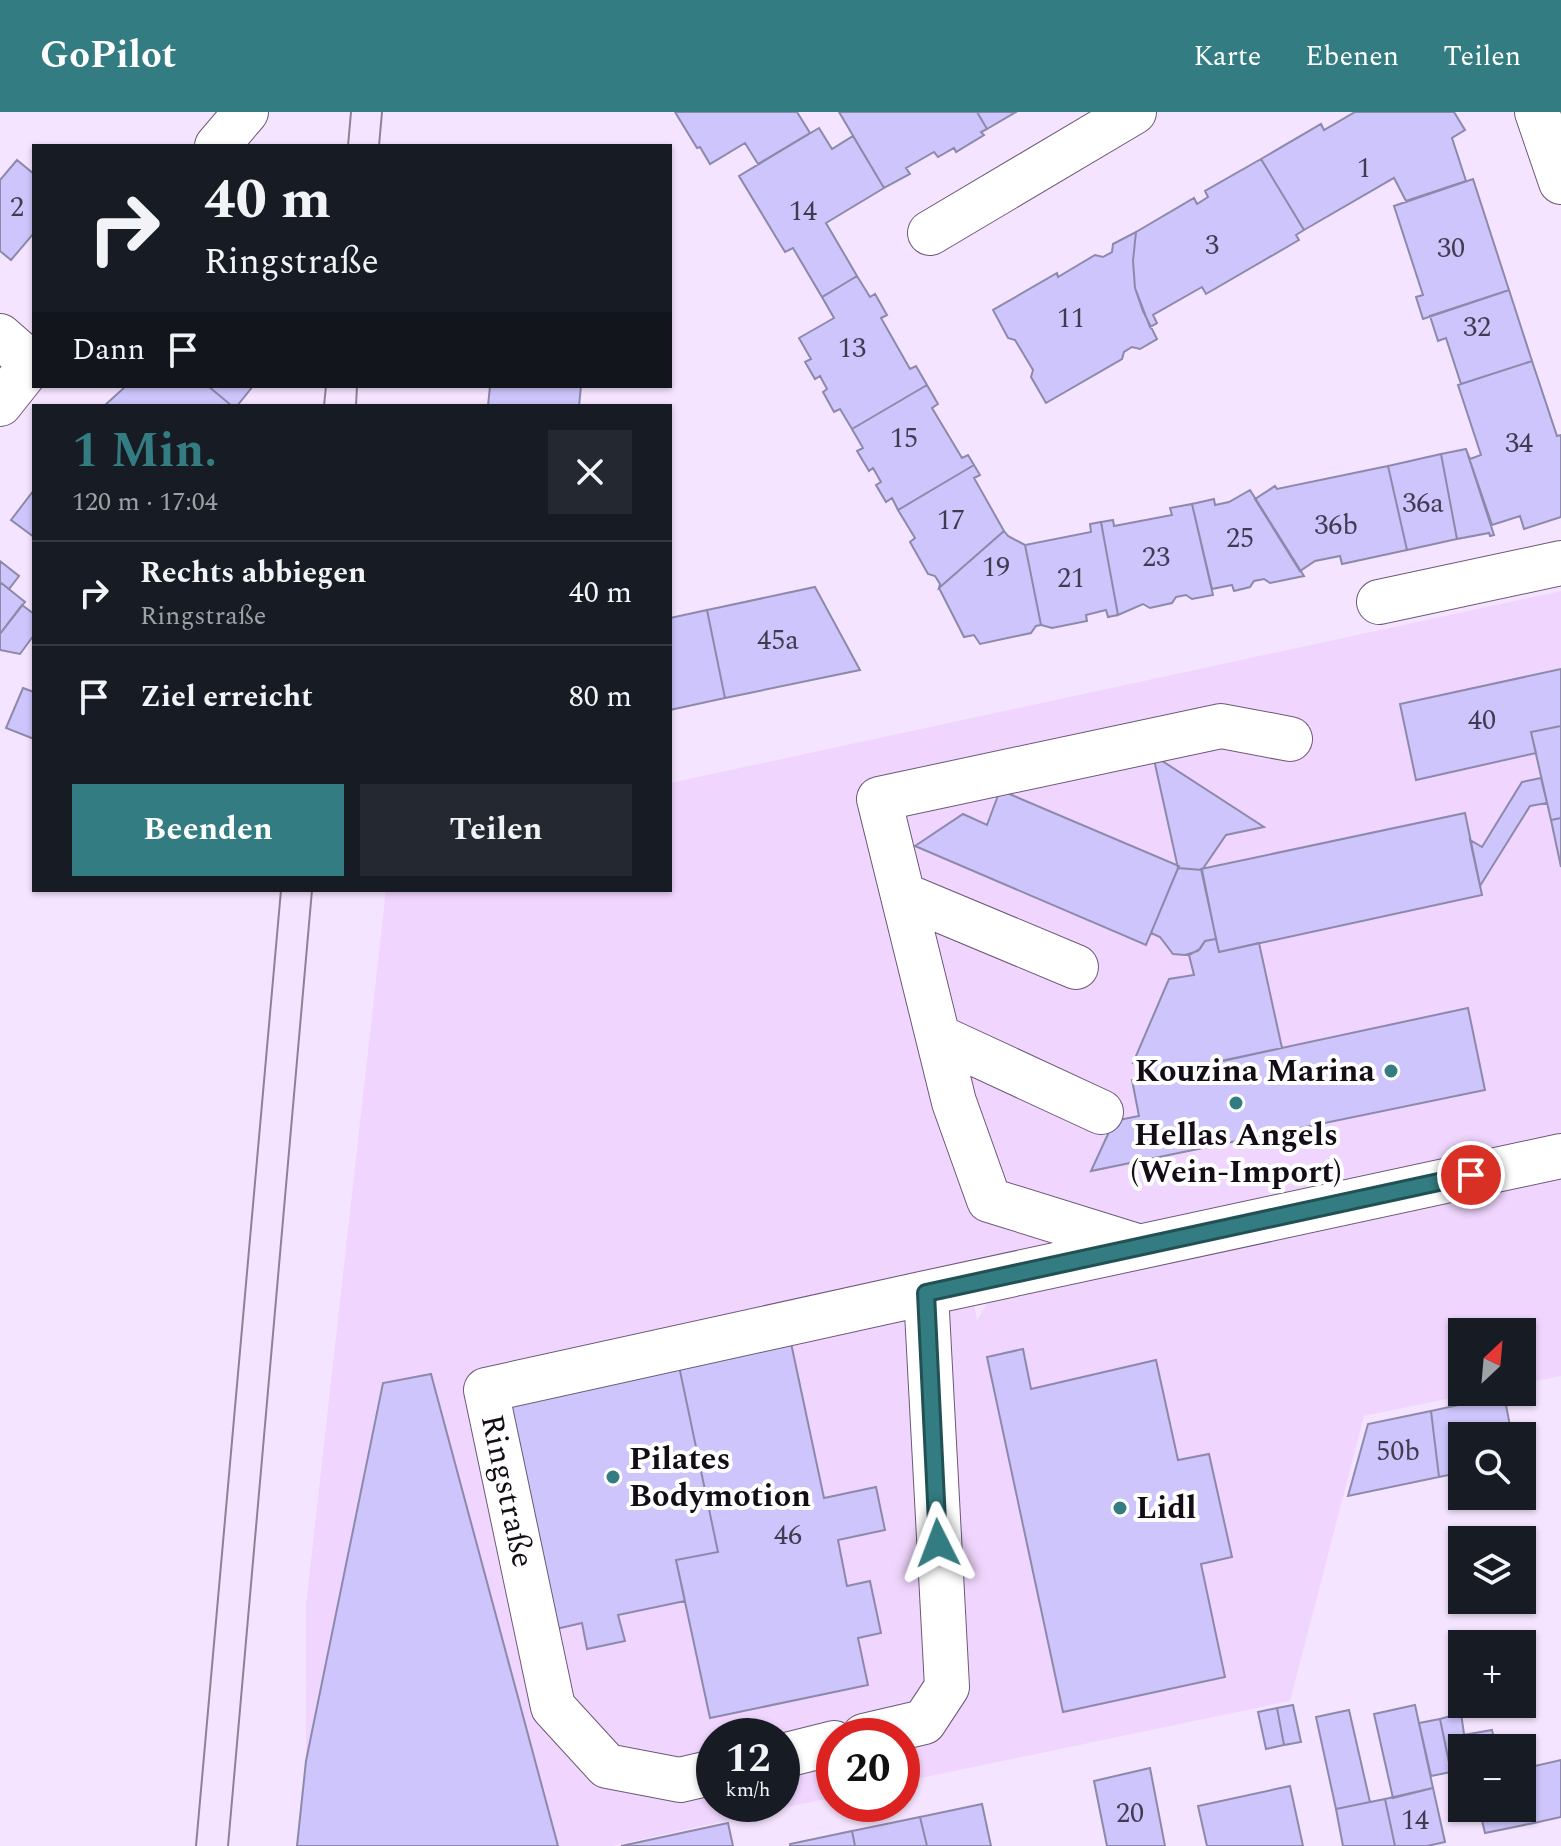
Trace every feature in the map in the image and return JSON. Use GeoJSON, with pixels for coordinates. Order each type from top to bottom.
{"type":"FeatureCollection","features":[{"type":"Feature","properties":{"kind":"street"},"geometry":{"type":"LineString","coordinates":[[219,144],[246,112]]}},
{"type":"Feature","properties":{"kind":"street"},"geometry":{"type":"LineString","coordinates":[[930,233],[1134,112]]}},
{"type":"Feature","properties":{"kind":"street"},"geometry":{"type":"LineString","coordinates":[[1537,112],[1561,182]]}},
{"type":"Feature","properties":{"kind":"street"},"geometry":{"type":"LineString","coordinates":[[0,404],[22,353]]}},
{"type":"Feature","properties":{"kind":"street"},"geometry":{"type":"LineString","coordinates":[[1379,602],[1561,563]]}},
{"type":"Feature","properties":{"kind":"street"},"geometry":{"type":"LineString","coordinates":[[1139,1247],[989,1200],[954,1102],[906,896],[879,799],[1221,726],[1290,739]]}},
{"type":"Feature","properties":{"kind":"street"},"geometry":{"type":"LineString","coordinates":[[906,896],[1076,967]]}},
{"type":"Feature","properties":{"kind":"street"},"geometry":{"type":"LineString","coordinates":[[939,1037],[1101,1112]]}},
{"type":"Feature","properties":{"kind":"street","name":"Ringstraße"},"geometry":{"type":"LineString","coordinates":[[696,1776],[680,1780],[607,1766],[553,1707],[486,1390],[1561,1156]]}},
{"type":"Feature","properties":{"kind":"street"},"geometry":{"type":"LineString","coordinates":[[920,1723],[924,1722],[947,1687],[926,1293]]}},
{"type":"Feature","properties":{"kind":"shaded area"},"geometry":{"type":"Polygon","coordinates":[[[1561,591],[1561,1135],[968,1264],[977,1321],[990,1298],[1561,1179],[1561,1376],[1536,1381],[1536,1318],[1448,1318],[1448,1399],[1364,1416],[1290,1701],[920,1778],[920,1718],[816,1718],[816,1801],[800,1804],[800,1718],[696,1718],[696,1822],[720,1822],[611,1846],[297,1846],[306,1761],[306,1605],[386,892],[672,892],[672,783],[1561,591]]]}},
{"type":"Feature","properties":{"kind":"building"},"geometry":{"type":"Polygon","coordinates":[[[675,112],[797,112],[810,133],[758,164],[745,143],[710,164],[675,112]]]}},
{"type":"Feature","properties":{"kind":"building"},"geometry":{"type":"Polygon","coordinates":[[[839,112],[977,112],[987,129],[981,132],[984,135],[956,152],[954,148],[938,157],[934,152],[906,168],[910,174],[884,188],[839,112]]]}},
{"type":"Feature","properties":{"kind":"building"},"geometry":{"type":"Polygon","coordinates":[[[977,112],[1016,112],[987,129],[977,112]]]}},
{"type":"Feature","properties":{"kind":"building"},"geometry":{"type":"Polygon","coordinates":[[[1355,112],[1454,112],[1465,130],[1452,138],[1466,181],[1406,201],[1394,178],[1304,230],[1261,159],[1321,124],[1324,130],[1355,112]]]}},
{"type":"Feature","properties":{"kind":"building"},"geometry":{"type":"Polygon","coordinates":[[[819,128],[832,149],[853,136],[884,188],[826,223],[857,276],[822,297],[793,248],[785,252],[739,176],[819,128]]]}},
{"type":"Feature","properties":{"kind":"building"},"geometry":{"type":"Polygon","coordinates":[[[1261,159],[1304,230],[1296,235],[1299,240],[1206,294],[1202,287],[1153,315],[1157,323],[1150,327],[1135,288],[1133,261],[1136,232],[1194,198],[1197,204],[1208,197],[1205,191],[1261,159]]]}},
{"type":"Feature","properties":{"kind":"building"},"geometry":{"type":"Polygon","coordinates":[[[17,160],[32,172],[32,235],[11,260],[0,251],[0,180],[17,160]]]}},
{"type":"Feature","properties":{"kind":"building"},"geometry":{"type":"Polygon","coordinates":[[[1473,179],[1509,290],[1423,319],[1416,297],[1423,295],[1394,206],[1473,179]]]}},
{"type":"Feature","properties":{"kind":"building"},"geometry":{"type":"Polygon","coordinates":[[[1136,232],[1133,261],[1135,288],[1157,339],[1140,349],[1132,347],[1124,352],[1122,359],[1046,403],[1031,377],[1033,370],[1015,340],[1008,338],[993,310],[1057,273],[1058,277],[1095,255],[1103,257],[1112,252],[1113,244],[1136,232]]]}},
{"type":"Feature","properties":{"kind":"building"},"geometry":{"type":"Polygon","coordinates":[[[857,276],[870,297],[875,294],[887,315],[881,318],[910,369],[916,366],[927,385],[852,429],[840,409],[834,412],[823,392],[827,389],[820,376],[815,379],[805,362],[811,359],[799,338],[834,318],[822,297],[857,276]]]}},
{"type":"Feature","properties":{"kind":"building"},"geometry":{"type":"Polygon","coordinates":[[[1509,290],[1532,361],[1461,384],[1446,338],[1438,341],[1430,316],[1509,290]]]}},
{"type":"Feature","properties":{"kind":"building"},"geometry":{"type":"Polygon","coordinates":[[[1532,361],[1557,436],[1561,435],[1561,517],[1524,529],[1520,516],[1492,525],[1466,449],[1470,459],[1481,455],[1458,385],[1532,361]]]}},
{"type":"Feature","properties":{"kind":"building"},"geometry":{"type":"Polygon","coordinates":[[[927,385],[938,404],[932,408],[962,458],[968,455],[974,465],[898,510],[892,498],[886,502],[876,485],[881,482],[873,468],[869,471],[857,451],[863,448],[852,429],[927,385]]]}},
{"type":"Feature","properties":{"kind":"building"},"geometry":{"type":"Polygon","coordinates":[[[124,388],[210,388],[230,404],[106,404],[124,388]]]}},
{"type":"Feature","properties":{"kind":"building"},"geometry":{"type":"Polygon","coordinates":[[[210,388],[251,388],[239,404],[230,404],[210,388]]]}},
{"type":"Feature","properties":{"kind":"building"},"geometry":{"type":"Polygon","coordinates":[[[490,388],[581,388],[579,404],[488,404],[490,388]]]}},
{"type":"Feature","properties":{"kind":"building"},"geometry":{"type":"Polygon","coordinates":[[[1466,449],[1494,535],[1490,536],[1489,533],[1457,539],[1441,454],[1466,449]]]}},
{"type":"Feature","properties":{"kind":"building"},"geometry":{"type":"Polygon","coordinates":[[[1441,454],[1457,539],[1407,550],[1388,466],[1441,454]]]}},
{"type":"Feature","properties":{"kind":"building"},"geometry":{"type":"Polygon","coordinates":[[[974,465],[980,475],[974,478],[1004,531],[939,588],[935,576],[928,574],[910,542],[915,538],[898,510],[974,465]]]}},
{"type":"Feature","properties":{"kind":"building"},"geometry":{"type":"Polygon","coordinates":[[[1388,466],[1407,550],[1342,564],[1340,556],[1315,561],[1300,571],[1255,499],[1275,486],[1277,489],[1388,466]]]}},
{"type":"Feature","properties":{"kind":"building"},"geometry":{"type":"Polygon","coordinates":[[[1250,490],[1304,576],[1270,583],[1264,579],[1254,581],[1250,587],[1234,591],[1232,585],[1212,589],[1192,504],[1214,499],[1215,505],[1229,502],[1250,490]]]}},
{"type":"Feature","properties":{"kind":"building"},"geometry":{"type":"Polygon","coordinates":[[[32,493],[32,536],[11,520],[32,493]]]}},
{"type":"Feature","properties":{"kind":"building"},"geometry":{"type":"Polygon","coordinates":[[[1192,504],[1213,595],[1192,599],[1186,595],[1176,597],[1172,603],[1150,608],[1143,604],[1118,615],[1101,522],[1113,520],[1114,526],[1172,515],[1170,508],[1192,504]]]}},
{"type":"Feature","properties":{"kind":"building"},"geometry":{"type":"Polygon","coordinates":[[[1101,522],[1118,615],[1108,617],[1106,610],[1086,615],[1087,621],[1052,628],[1041,625],[1025,545],[1091,532],[1090,524],[1101,522]]]}},
{"type":"Feature","properties":{"kind":"building"},"geometry":{"type":"Polygon","coordinates":[[[1004,531],[1025,545],[1041,625],[1031,633],[980,644],[974,635],[964,637],[939,588],[1004,531]]]}},
{"type":"Feature","properties":{"kind":"building"},"geometry":{"type":"Polygon","coordinates":[[[0,561],[19,576],[9,589],[0,582],[0,561]]]}},
{"type":"Feature","properties":{"kind":"building"},"geometry":{"type":"Polygon","coordinates":[[[0,582],[25,602],[0,634],[0,582]]]}},
{"type":"Feature","properties":{"kind":"building"},"geometry":{"type":"Polygon","coordinates":[[[815,587],[860,670],[725,698],[707,610],[815,587]]]}},
{"type":"Feature","properties":{"kind":"building"},"geometry":{"type":"Polygon","coordinates":[[[22,605],[32,612],[32,638],[20,654],[0,650],[0,634],[22,605]]]}},
{"type":"Feature","properties":{"kind":"building"},"geometry":{"type":"Polygon","coordinates":[[[707,610],[725,698],[672,710],[672,618],[707,610]]]}},
{"type":"Feature","properties":{"kind":"building"},"geometry":{"type":"Polygon","coordinates":[[[1561,669],[1561,726],[1531,732],[1536,753],[1416,780],[1400,704],[1561,669]]]}},
{"type":"Feature","properties":{"kind":"building"},"geometry":{"type":"Polygon","coordinates":[[[23,688],[32,691],[32,738],[6,728],[23,688]]]}},
{"type":"Feature","properties":{"kind":"building"},"geometry":{"type":"Polygon","coordinates":[[[1561,726],[1561,818],[1551,820],[1531,732],[1561,726]]]}},
{"type":"Feature","properties":{"kind":"building"},"geometry":{"type":"Polygon","coordinates":[[[1153,755],[1264,827],[1226,835],[1202,870],[1178,868],[1153,755]]]}},
{"type":"Feature","properties":{"kind":"building"},"geometry":{"type":"Polygon","coordinates":[[[1541,778],[1547,803],[1530,806],[1480,886],[1470,840],[1482,847],[1522,782],[1541,778]]]}},
{"type":"Feature","properties":{"kind":"building"},"geometry":{"type":"Polygon","coordinates":[[[1000,790],[1179,866],[1146,945],[915,846],[963,814],[987,825],[1000,790]]]}},
{"type":"Feature","properties":{"kind":"building"},"geometry":{"type":"Polygon","coordinates":[[[1465,813],[1482,895],[1219,952],[1201,869],[1465,813]]]}},
{"type":"Feature","properties":{"kind":"building"},"geometry":{"type":"Polygon","coordinates":[[[1561,818],[1561,867],[1551,820],[1561,818]]]}},
{"type":"Feature","properties":{"kind":"building"},"geometry":{"type":"Polygon","coordinates":[[[1178,868],[1202,870],[1216,939],[1205,941],[1198,951],[1185,955],[1173,954],[1160,937],[1151,933],[1178,868]]]}},
{"type":"Feature","properties":{"kind":"building"},"geometry":{"type":"Polygon","coordinates":[[[1216,939],[1219,952],[1259,943],[1282,1048],[1154,1076],[1150,1060],[1133,1063],[1169,979],[1194,975],[1189,955],[1200,949],[1205,941],[1216,939]]]}},
{"type":"Feature","properties":{"kind":"building"},"geometry":{"type":"Polygon","coordinates":[[[1468,1008],[1485,1090],[1091,1171],[1114,1121],[1139,1116],[1132,1080],[1468,1008]]]}},
{"type":"Feature","properties":{"kind":"building"},"geometry":{"type":"Polygon","coordinates":[[[791,1343],[824,1498],[876,1487],[885,1530],[838,1540],[847,1586],[870,1581],[881,1633],[858,1638],[868,1685],[710,1718],[676,1560],[718,1552],[679,1366],[791,1343]]]}},
{"type":"Feature","properties":{"kind":"building","name":"Lidl"},"geometry":{"type":"Polygon","coordinates":[[[1023,1349],[1031,1389],[1156,1360],[1178,1460],[1209,1454],[1232,1557],[1201,1564],[1225,1677],[1063,1712],[987,1357],[1023,1349]]]}},
{"type":"Feature","properties":{"kind":"building","name":"Pilates Bodymotion"},"geometry":{"type":"Polygon","coordinates":[[[679,1366],[718,1552],[676,1560],[685,1601],[618,1615],[625,1641],[587,1649],[582,1623],[556,1629],[507,1402],[679,1366]]]}},
{"type":"Feature","properties":{"kind":"building"},"geometry":{"type":"Polygon","coordinates":[[[431,1374],[558,1846],[297,1846],[306,1761],[383,1383],[431,1374]]]}},
{"type":"Feature","properties":{"kind":"building"},"geometry":{"type":"Polygon","coordinates":[[[1454,1406],[1506,1406],[1509,1422],[1448,1422],[1448,1475],[1439,1477],[1431,1411],[1454,1406]]]}},
{"type":"Feature","properties":{"kind":"building"},"geometry":{"type":"Polygon","coordinates":[[[1431,1411],[1439,1477],[1348,1496],[1368,1424],[1431,1411]]]}},
{"type":"Feature","properties":{"kind":"building"},"geometry":{"type":"Polygon","coordinates":[[[1293,1705],[1301,1742],[1284,1745],[1277,1708],[1293,1705]]]}},
{"type":"Feature","properties":{"kind":"building"},"geometry":{"type":"Polygon","coordinates":[[[1415,1705],[1433,1788],[1393,1798],[1374,1714],[1415,1705]]]}},
{"type":"Feature","properties":{"kind":"building"},"geometry":{"type":"Polygon","coordinates":[[[1277,1708],[1284,1745],[1266,1749],[1258,1712],[1277,1708]]]}},
{"type":"Feature","properties":{"kind":"building"},"geometry":{"type":"Polygon","coordinates":[[[1349,1710],[1370,1802],[1336,1809],[1316,1717],[1349,1710]]]}},
{"type":"Feature","properties":{"kind":"building"},"geometry":{"type":"Polygon","coordinates":[[[1462,1718],[1464,1734],[1448,1734],[1448,1758],[1440,1719],[1462,1718]]]}},
{"type":"Feature","properties":{"kind":"building"},"geometry":{"type":"Polygon","coordinates":[[[1440,1719],[1448,1773],[1431,1776],[1419,1723],[1440,1719]]]}},
{"type":"Feature","properties":{"kind":"building"},"geometry":{"type":"Polygon","coordinates":[[[1492,1730],[1493,1734],[1469,1734],[1492,1730]]]}},
{"type":"Feature","properties":{"kind":"building"},"geometry":{"type":"Polygon","coordinates":[[[1561,1760],[1561,1817],[1534,1823],[1536,1822],[1536,1766],[1561,1760]]]}},
{"type":"Feature","properties":{"kind":"building"},"geometry":{"type":"Polygon","coordinates":[[[1150,1768],[1165,1846],[1107,1846],[1094,1781],[1150,1768]]]}},
{"type":"Feature","properties":{"kind":"building"},"geometry":{"type":"Polygon","coordinates":[[[1290,1786],[1303,1846],[1207,1846],[1198,1806],[1290,1786]]]}},
{"type":"Feature","properties":{"kind":"building"},"geometry":{"type":"Polygon","coordinates":[[[1433,1788],[1445,1842],[1427,1846],[1395,1846],[1385,1799],[1433,1788]]]}},
{"type":"Feature","properties":{"kind":"building"},"geometry":{"type":"Polygon","coordinates":[[[1385,1799],[1395,1846],[1343,1846],[1336,1809],[1385,1799]]]}},
{"type":"Feature","properties":{"kind":"building"},"geometry":{"type":"Polygon","coordinates":[[[982,1804],[991,1846],[927,1846],[920,1817],[982,1804]]]}},
{"type":"Feature","properties":{"kind":"building"},"geometry":{"type":"Polygon","coordinates":[[[920,1817],[927,1846],[855,1846],[852,1831],[896,1822],[920,1822],[920,1817]]]}},
{"type":"Feature","properties":{"kind":"building"},"geometry":{"type":"Polygon","coordinates":[[[1482,1822],[1534,1823],[1485,1833],[1482,1822]]]}},
{"type":"Feature","properties":{"kind":"building"},"geometry":{"type":"Polygon","coordinates":[[[728,1823],[733,1846],[621,1846],[728,1823]]]}},
{"type":"Feature","properties":{"kind":"building"},"geometry":{"type":"Polygon","coordinates":[[[852,1831],[855,1846],[790,1846],[790,1844],[852,1831]]]}},
{"type":"Feature","properties":{"kind":"tram line"},"geometry":{"type":"LineString","coordinates":[[348,144],[351,112]]}},
{"type":"Feature","properties":{"kind":"tram line"},"geometry":{"type":"LineString","coordinates":[[379,144],[382,112]]}},
{"type":"Feature","properties":{"kind":"tram line"},"geometry":{"type":"LineString","coordinates":[[324,404],[326,388]]}},
{"type":"Feature","properties":{"kind":"tram line"},"geometry":{"type":"LineString","coordinates":[[356,404],[357,388]]}},
{"type":"Feature","properties":{"kind":"tram line"},"geometry":{"type":"LineString","coordinates":[[196,1846],[281,892]]}},
{"type":"Feature","properties":{"kind":"tram line"},"geometry":{"type":"LineString","coordinates":[[228,1846],[312,892]]}},
{"type":"Feature","properties":{"kind":"place","name":"Kouzina Marina"},"geometry":{"type":"Point","coordinates":[1391,1071]}},
{"type":"Feature","properties":{"kind":"place","name":"Hellas Angels (Wein-Import)"},"geometry":{"type":"Point","coordinates":[1236,1103]}},
{"type":"Feature","properties":{"kind":"place","name":"Pilates Bodymotion"},"geometry":{"type":"Point","coordinates":[613,1477]}},
{"type":"Feature","properties":{"kind":"place","name":"Lidl"},"geometry":{"type":"Point","coordinates":[1120,1508]}},
{"type":"Feature","properties":{"kind":"route"},"geometry":{"type":"LineString","coordinates":[[938,1543],[926,1293],[1471,1175]]}}]}
